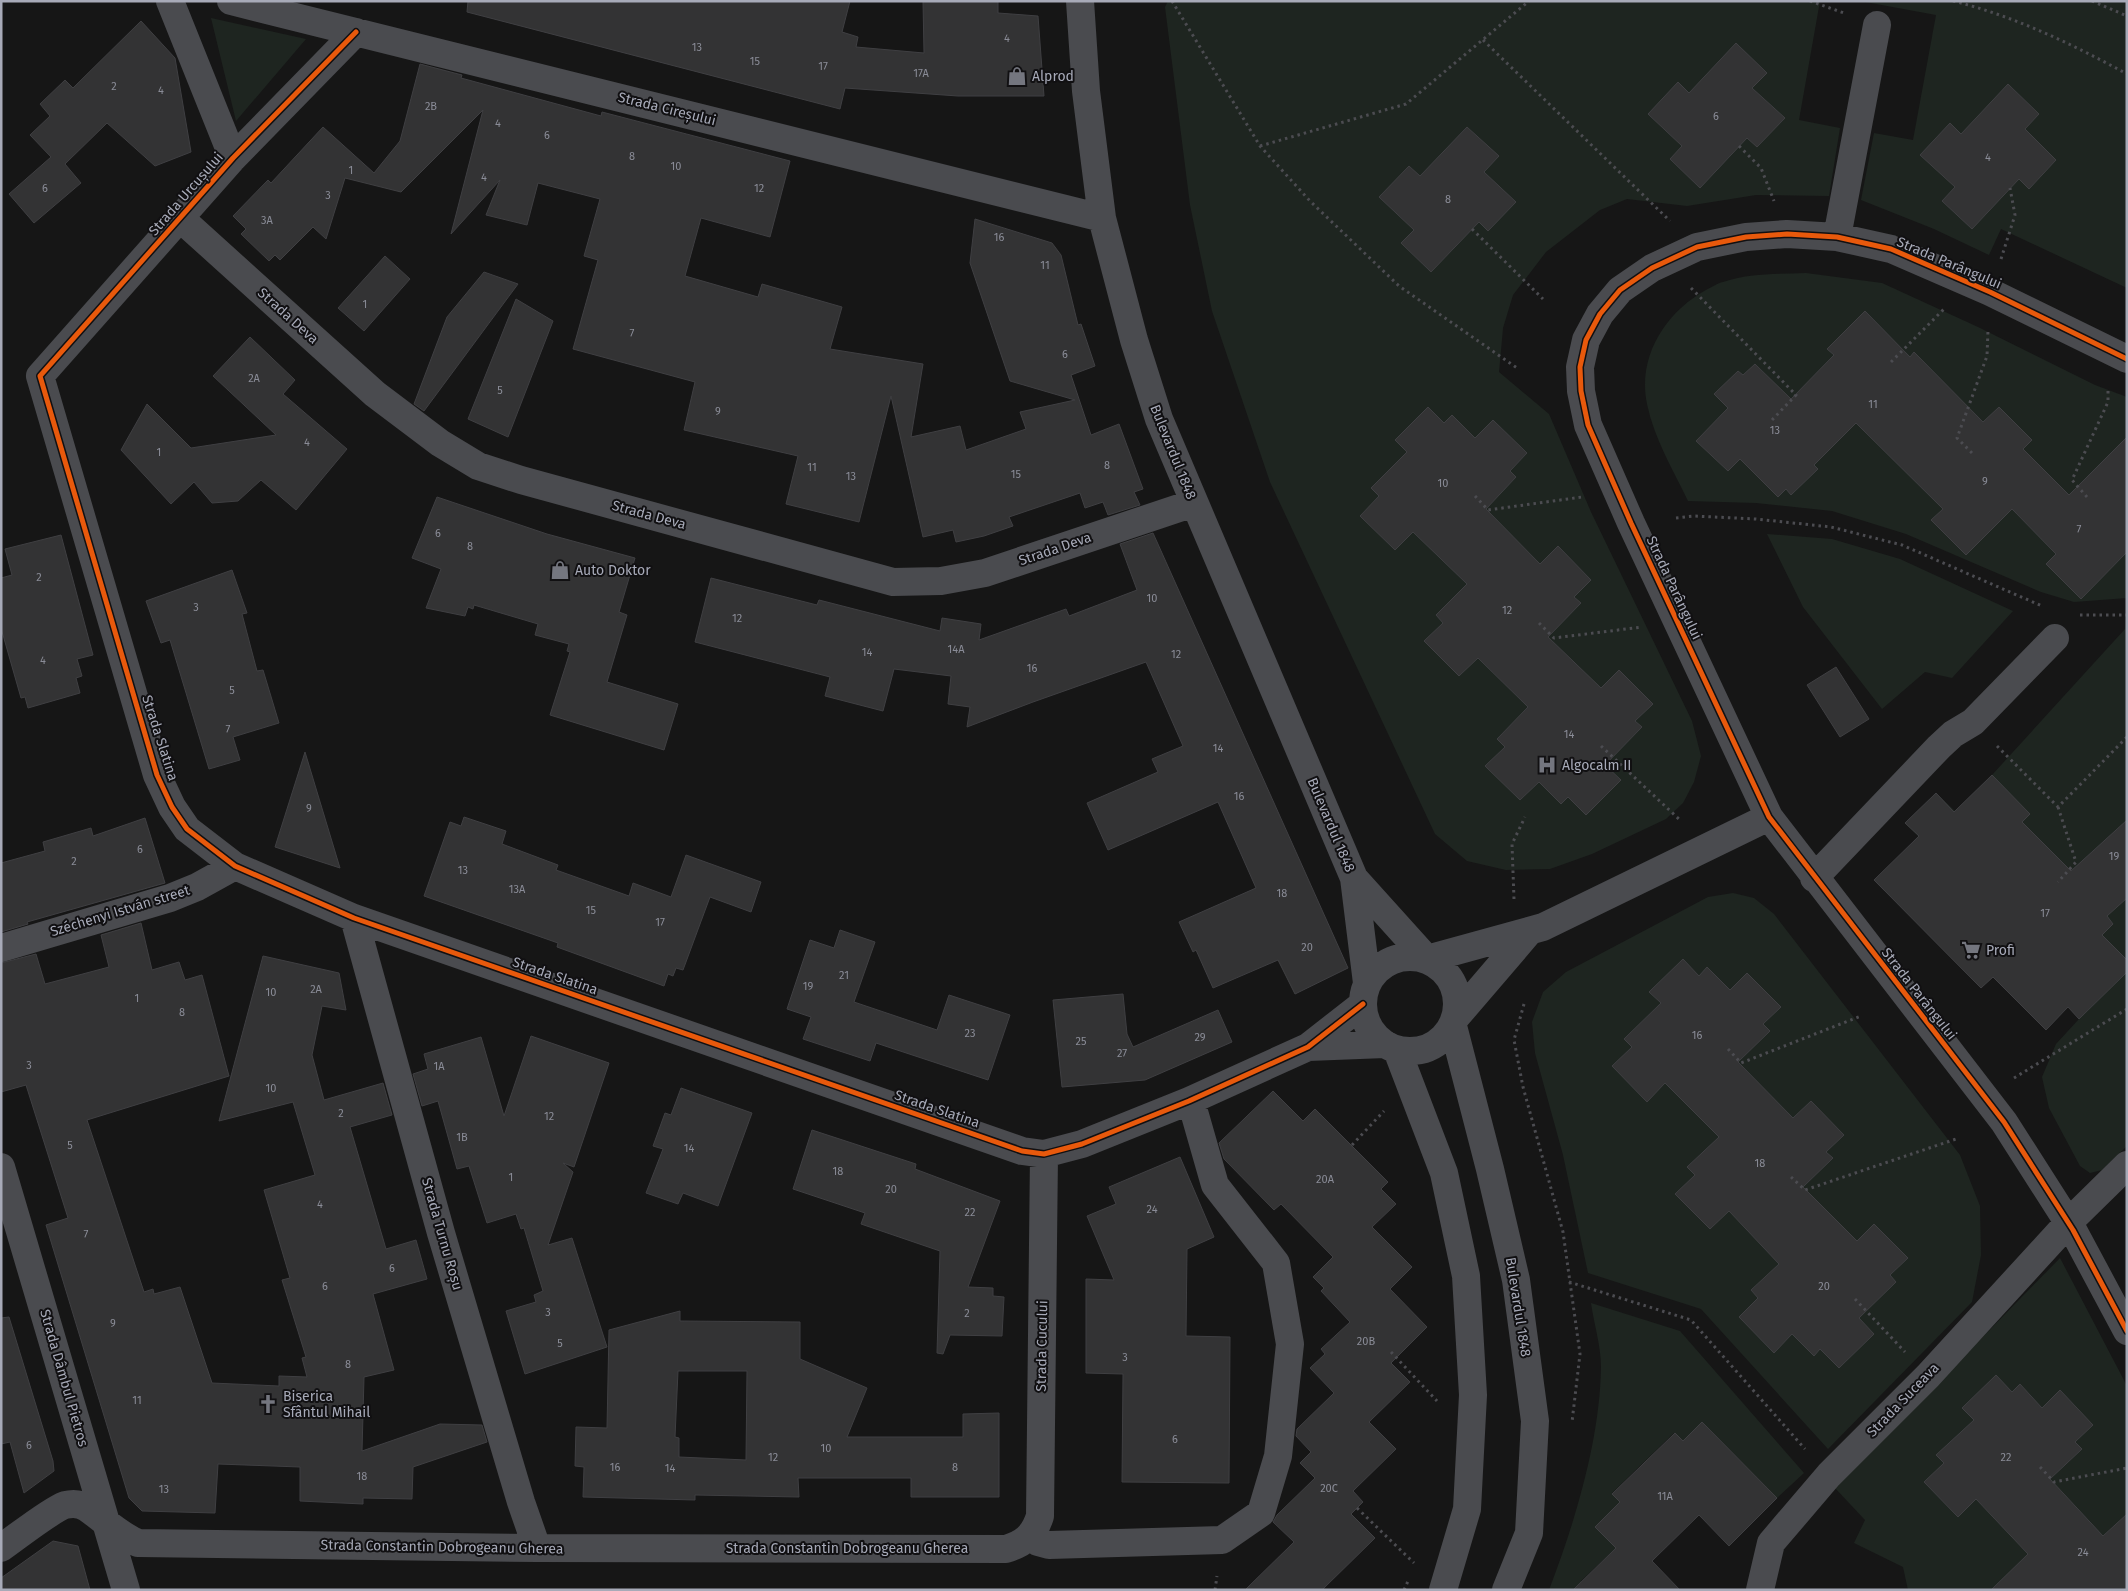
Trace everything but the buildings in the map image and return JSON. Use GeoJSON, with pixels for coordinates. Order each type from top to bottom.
{"type":"FeatureCollection","features":[{"type":"Feature","properties":{"kind":"street","name":"Strada Urcușului"},"geometry":{"type":"LineString","coordinates":[[170,1],[233,158]]}},
{"type":"Feature","properties":{"kind":"street","name":"Strada Cireșului"},"geometry":{"type":"LineString","coordinates":[[231,1],[1102,218]]}},
{"type":"Feature","properties":{"kind":"street","name":"Bulevardul 1848"},"geometry":{"type":"LineString","coordinates":[[1080,1],[1086,91],[1102,218],[1134,340],[1159,419],[1354,878],[1365,993],[1365,1020],[1373,1034],[1391,1047],[1444,1173],[1466,1276],[1473,1395],[1467,1509],[1443,1590]]}},
{"type":"Feature","properties":{"kind":"street"},"geometry":{"type":"LineString","coordinates":[[1837,237],[1877,25]]}},
{"type":"Feature","properties":{"kind":"street","name":"Strada Urcușului"},"geometry":{"type":"LineString","coordinates":[[40,376],[233,158],[356,32]]}},
{"type":"Feature","properties":{"kind":"street","name":"Strada Deva"},"geometry":{"type":"LineString","coordinates":[[180,218],[375,394],[440,443],[478,466],[521,480],[893,582],[941,581],[985,572],[1194,503]]}},
{"type":"Feature","properties":{"kind":"street","name":"Strada Parângului"},"geometry":{"type":"LineString","coordinates":[[2127,359],[1990,292],[1895,251],[1837,237],[1787,234],[1746,237],[1697,247],[1652,268],[1620,290],[1600,314],[1586,340],[1580,368],[1581,391],[1588,425],[1631,523],[1769,817],[1814,878],[2004,1122],[2068,1222],[2127,1331]]}},
{"type":"Feature","properties":{"kind":"street","name":"Strada Slatina"},"geometry":{"type":"LineString","coordinates":[[40,376],[157,775],[172,807],[186,829],[235,866],[354,918],[1022,1151],[1044,1154],[1103,1137],[1308,1048],[1365,993]]}},
{"type":"Feature","properties":{"kind":"street"},"geometry":{"type":"LineString","coordinates":[[1814,878],[1939,747],[1953,734],[1973,722],[2055,638]]}},
{"type":"Feature","properties":{"kind":"street"},"geometry":{"type":"LineString","coordinates":[[1365,993],[1375,972],[1386,963],[1399,957],[1427,959],[1528,933],[1769,817]]}},
{"type":"Feature","properties":{"kind":"street","name":"Széchenyi István street"},"geometry":{"type":"LineString","coordinates":[[1,948],[170,898],[196,887],[235,866]]}},
{"type":"Feature","properties":{"kind":"street","name":"Bulevardul 1848"},"geometry":{"type":"LineString","coordinates":[[1354,878],[1427,959],[1450,978],[1457,991],[1455,1021],[1516,1280],[1535,1421],[1529,1533],[1506,1590]]}},
{"type":"Feature","properties":{"kind":"street","name":"Strada Turnu Roșu"},"geometry":{"type":"LineString","coordinates":[[354,918],[441,1233],[520,1502],[537,1548]]}},
{"type":"Feature","properties":{"kind":"street"},"geometry":{"type":"LineString","coordinates":[[1391,1047],[1413,1051],[1429,1048],[1443,1039],[1455,1021],[1528,933]]}},
{"type":"Feature","properties":{"kind":"street","name":"Strada Slatina"},"geometry":{"type":"LineString","coordinates":[[1308,1048],[1391,1047]]}},
{"type":"Feature","properties":{"kind":"street"},"geometry":{"type":"LineString","coordinates":[[1031,1536],[1038,1542],[1049,1545],[1222,1540],[1261,1513],[1278,1456],[1290,1344],[1276,1263],[1215,1185],[1195,1115],[1189,1101]]}},
{"type":"Feature","properties":{"kind":"street","name":"Strada Cucului"},"geometry":{"type":"LineString","coordinates":[[1031,1536],[1036,1530],[1040,1516],[1044,1154]]}},
{"type":"Feature","properties":{"kind":"street"},"geometry":{"type":"LineString","coordinates":[[2068,1222],[2127,1165]]}},
{"type":"Feature","properties":{"kind":"street","name":"Strada Dâmbul Pietros"},"geometry":{"type":"LineString","coordinates":[[1,1167],[126,1590]]}},
{"type":"Feature","properties":{"kind":"street","name":"Strada Suceava"},"geometry":{"type":"LineString","coordinates":[[1760,1590],[1772,1543],[1829,1476],[1928,1376],[2068,1222]]}},
{"type":"Feature","properties":{"kind":"street","name":"Strada Constantin Dobrogeanu Gherea"},"geometry":{"type":"LineString","coordinates":[[1,1548],[65,1505],[74,1504],[85,1506],[129,1540],[138,1543],[537,1548],[1006,1549],[1020,1544],[1031,1536]]}},
{"type":"Feature","properties":{"kind":"path"},"geometry":{"type":"LineString","coordinates":[[1172,1],[1260,146],[1310,201],[1399,286],[1517,368]]}},
{"type":"Feature","properties":{"kind":"path"},"geometry":{"type":"LineString","coordinates":[[1260,146],[1406,104],[1529,1]]}},
{"type":"Feature","properties":{"kind":"path"},"geometry":{"type":"LineString","coordinates":[[1953,1],[1979,7],[2077,47],[2127,74]]}},
{"type":"Feature","properties":{"kind":"path"},"geometry":{"type":"LineString","coordinates":[[2092,1],[2127,16]]}},
{"type":"Feature","properties":{"kind":"path"},"geometry":{"type":"LineString","coordinates":[[1483,40],[1671,222]]}},
{"type":"Feature","properties":{"kind":"path"},"geometry":{"type":"LineString","coordinates":[[1739,146],[1762,168],[1777,208]]}},
{"type":"Feature","properties":{"kind":"path"},"geometry":{"type":"LineString","coordinates":[[1998,266],[2015,215],[2010,188]]}},
{"type":"Feature","properties":{"kind":"path"},"geometry":{"type":"LineString","coordinates":[[1472,229],[1543,299]]}},
{"type":"Feature","properties":{"kind":"path"},"geometry":{"type":"LineString","coordinates":[[1691,288],[1796,395],[1771,421]]}},
{"type":"Feature","properties":{"kind":"path"},"geometry":{"type":"LineString","coordinates":[[1891,362],[1946,307]]}},
{"type":"Feature","properties":{"kind":"path"},"geometry":{"type":"LineString","coordinates":[[1972,453],[1957,438],[1986,356],[1988,327]]}},
{"type":"Feature","properties":{"kind":"path"},"geometry":{"type":"LineString","coordinates":[[2087,497],[2072,480],[2108,402],[2108,384]]}},
{"type":"Feature","properties":{"kind":"path"},"geometry":{"type":"LineString","coordinates":[[1475,496],[1488,510],[1592,496]]}},
{"type":"Feature","properties":{"kind":"path"},"geometry":{"type":"LineString","coordinates":[[1676,518],[1694,516],[1756,519],[1831,527],[1902,545],[2044,606]]}},
{"type":"Feature","properties":{"kind":"path"},"geometry":{"type":"LineString","coordinates":[[2077,615],[2127,615]]}},
{"type":"Feature","properties":{"kind":"path"},"geometry":{"type":"LineString","coordinates":[[1539,623],[1554,638],[1652,626]]}},
{"type":"Feature","properties":{"kind":"path"},"geometry":{"type":"LineString","coordinates":[[2058,807],[2127,737]]}},
{"type":"Feature","properties":{"kind":"path"},"geometry":{"type":"LineString","coordinates":[[1994,742],[2058,807],[2076,862],[2058,882]]}},
{"type":"Feature","properties":{"kind":"path"},"geometry":{"type":"LineString","coordinates":[[1601,746],[1687,827]]}},
{"type":"Feature","properties":{"kind":"path"},"geometry":{"type":"LineString","coordinates":[[1514,902],[1512,844],[1525,817]]}},
{"type":"Feature","properties":{"kind":"path"},"geometry":{"type":"LineString","coordinates":[[1524,1004],[1514,1040],[1523,1088],[1563,1232],[1569,1282],[1691,1320],[1829,1476]]}},
{"type":"Feature","properties":{"kind":"path"},"geometry":{"type":"LineString","coordinates":[[2012,1080],[2127,1009]]}},
{"type":"Feature","properties":{"kind":"path"},"geometry":{"type":"LineString","coordinates":[[1728,1049],[1741,1064],[1861,1016]]}},
{"type":"Feature","properties":{"kind":"path"},"geometry":{"type":"LineString","coordinates":[[1352,1145],[1390,1104]]}},
{"type":"Feature","properties":{"kind":"path"},"geometry":{"type":"LineString","coordinates":[[1791,1176],[1805,1190],[1956,1139]]}},
{"type":"Feature","properties":{"kind":"path"},"geometry":{"type":"LineString","coordinates":[[1855,1300],[1928,1376]]}},
{"type":"Feature","properties":{"kind":"path"},"geometry":{"type":"LineString","coordinates":[[1391,1352],[1443,1407]]}},
{"type":"Feature","properties":{"kind":"path"},"geometry":{"type":"LineString","coordinates":[[2040,1467],[2054,1482],[2127,1468]]}},
{"type":"Feature","properties":{"kind":"path"},"geometry":{"type":"LineString","coordinates":[[1358,1508],[1414,1564]]}},
{"type":"Feature","properties":{"kind":"path"},"geometry":{"type":"LineString","coordinates":[[1215,1590],[1217,1574]]}},
{"type":"Feature","properties":{"kind":"shaded area"},"geometry":{"type":"Polygon","coordinates":[[[1168,1],[1820,1],[1799,120],[1840,128],[1829,196],[1756,195],[1687,206],[1627,199],[1600,210],[1546,252],[1513,295],[1503,328],[1499,372],[1549,414],[1591,512],[1692,721],[1701,756],[1694,782],[1683,803],[1666,819],[1592,854],[1550,869],[1506,870],[1467,861],[1435,834],[1270,482],[1212,311],[1190,205],[1165,7],[1168,1]]]}},
{"type":"Feature","properties":{"kind":"shaded area"},"geometry":{"type":"Polygon","coordinates":[[[1860,1],[2127,1],[2127,288],[2001,229],[1989,255],[1934,229],[1861,200],[1874,133],[1913,140],[1936,15],[1860,1]]]}},
{"type":"Feature","properties":{"kind":"shaded area"},"geometry":{"type":"Polygon","coordinates":[[[211,18],[306,39],[236,121],[211,18]]]}},
{"type":"Feature","properties":{"kind":"shaded area"},"geometry":{"type":"Polygon","coordinates":[[[1806,273],[1882,283],[1978,327],[2095,385],[2127,397],[2127,598],[2074,602],[2041,592],[1906,534],[1832,511],[1756,503],[1688,501],[1659,441],[1647,404],[1646,369],[1658,337],[1678,310],[1719,283],[1754,275],[1806,273]]]}},
{"type":"Feature","properties":{"kind":"shaded area"},"geometry":{"type":"Polygon","coordinates":[[[1767,534],[1832,539],[1900,559],[2013,611],[1952,678],[1925,672],[1882,709],[1803,607],[1767,534]]]}},
{"type":"Feature","properties":{"kind":"shaded area"},"geometry":{"type":"Polygon","coordinates":[[[2127,598],[2127,1146],[2102,1170],[2090,1173],[2080,1166],[2049,1108],[2042,1077],[2056,1044],[2079,1019],[2068,1007],[2046,1030],[2010,994],[2018,953],[1981,988],[1874,880],[1919,837],[1905,823],[1936,793],[1955,811],[1992,775],[2125,629],[2127,598]]]}},
{"type":"Feature","properties":{"kind":"shaded area"},"geometry":{"type":"Polygon","coordinates":[[[1733,893],[1754,898],[1774,914],[1960,1155],[1980,1206],[1981,1255],[1972,1302],[1828,1449],[1701,1309],[1588,1273],[1563,1155],[1535,1053],[1532,1022],[1543,992],[1566,972],[1708,897],[1733,893]]]}},
{"type":"Feature","properties":{"kind":"shaded area"},"geometry":{"type":"Polygon","coordinates":[[[2060,1258],[2127,1386],[2127,1590],[1908,1590],[1903,1567],[1854,1543],[1865,1520],[1835,1488],[2060,1258]]]}},
{"type":"Feature","properties":{"kind":"shaded area"},"geometry":{"type":"Polygon","coordinates":[[[1591,1303],[1680,1331],[1804,1473],[1777,1498],[1702,1422],[1683,1441],[1674,1433],[1612,1493],[1620,1502],[1595,1527],[1616,1548],[1581,1581],[1589,1590],[1549,1590],[1577,1509],[1596,1423],[1600,1395],[1601,1359],[1591,1303]]]}},
{"type":"Feature","properties":{"kind":"cycle path"},"geometry":{"type":"LineString","coordinates":[[356,32],[233,158],[40,376],[157,775],[172,807],[187,829],[235,866],[354,918],[1022,1151],[1044,1154],[1082,1144],[1189,1101],[1308,1047],[1363,1004]]}},
{"type":"Feature","properties":{"kind":"cycle path"},"geometry":{"type":"LineString","coordinates":[[2127,359],[1990,292],[1891,249],[1837,237],[1787,234],[1746,237],[1697,247],[1652,268],[1620,290],[1600,314],[1586,340],[1580,367],[1581,391],[1588,425],[1631,523],[1769,817],[2004,1122],[2073,1230],[2127,1331]]}},
{"type":"Feature","properties":{"kind":"place","name":"Alprod"},"geometry":{"type":"Point","coordinates":[1017,76]}},
{"type":"Feature","properties":{"kind":"place","name":"Auto Doktor"},"geometry":{"type":"Point","coordinates":[560,570]}},
{"type":"Feature","properties":{"kind":"place","name":"Algocalm II"},"geometry":{"type":"Point","coordinates":[1547,765]}},
{"type":"Feature","properties":{"kind":"place","name":"Profi"},"geometry":{"type":"Point","coordinates":[1971,950]}},
{"type":"Feature","properties":{"kind":"place","name":"Biserica Sfântul Mihail"},"geometry":{"type":"Point","coordinates":[268,1404]}}]}
